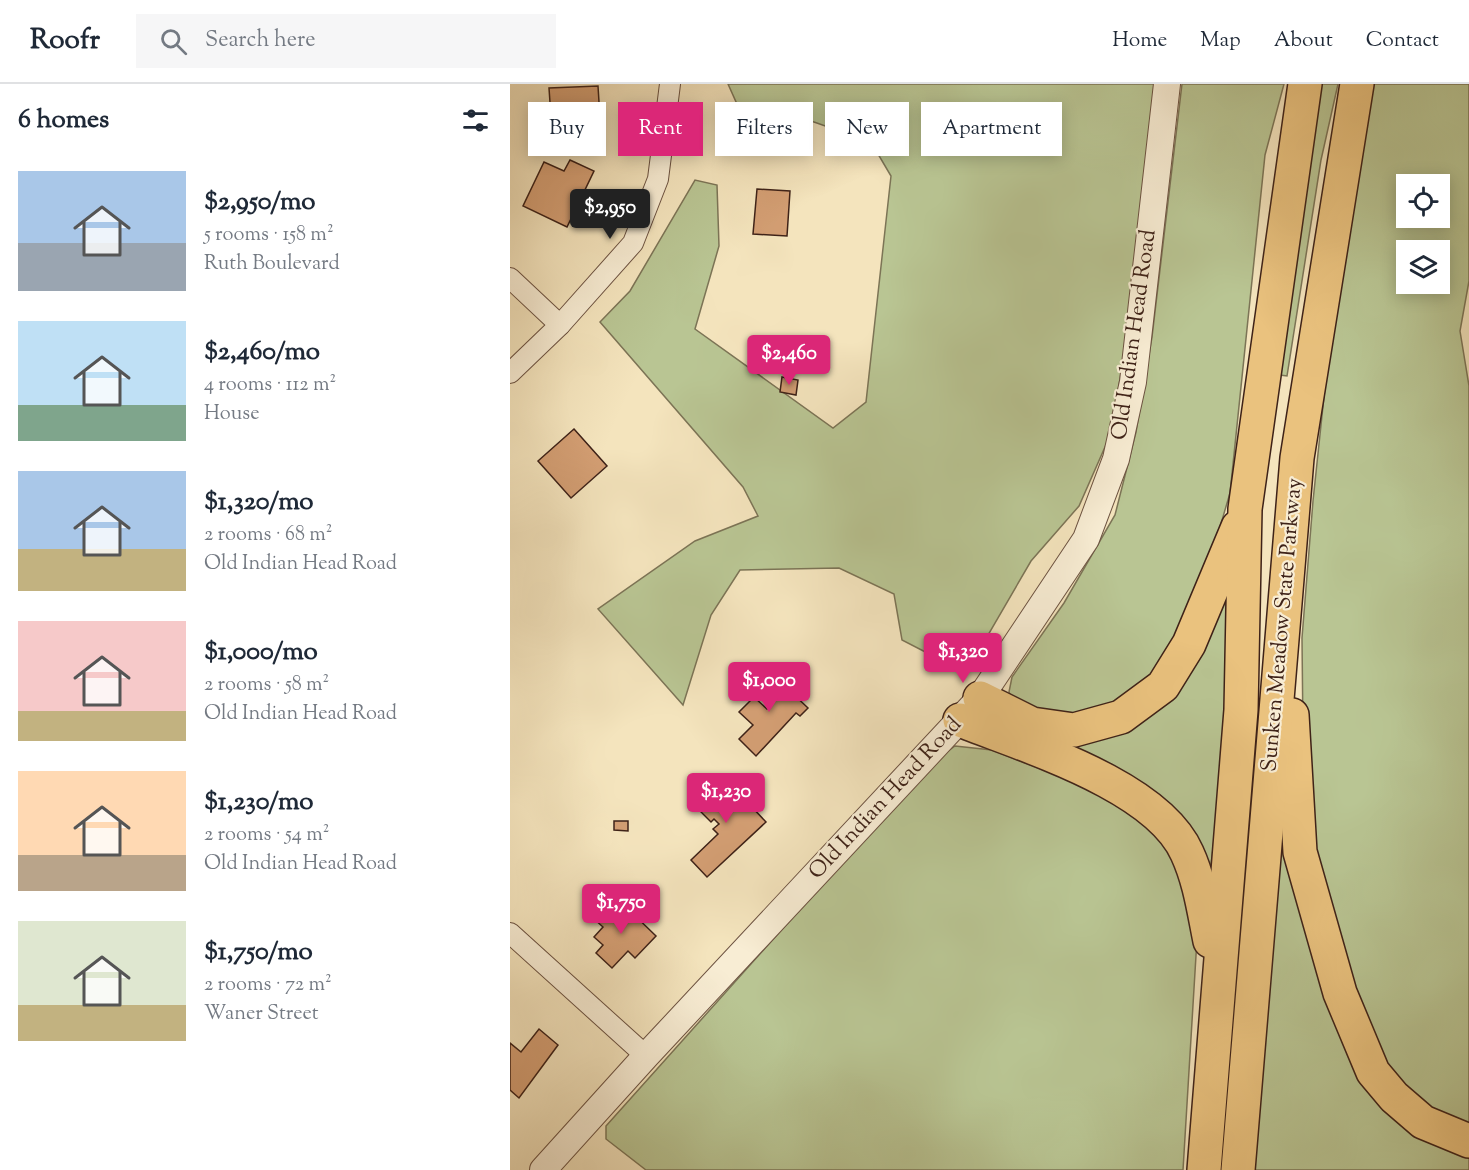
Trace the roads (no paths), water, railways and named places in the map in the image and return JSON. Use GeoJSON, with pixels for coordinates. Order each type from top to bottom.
{"type":"FeatureCollection","features":[{"type":"Feature","properties":{"kind":"highway","name":"Sunken Meadow State Parkway"},"geometry":{"type":"LineString","coordinates":[[1204,1170],[1217,980],[1241,710],[1245,509],[1305,84]]}},
{"type":"Feature","properties":{"kind":"highway","name":"Sunken Meadow State Parkway"},"geometry":{"type":"LineString","coordinates":[[1239,1170],[1297,458],[1357,84]]}},
{"type":"Feature","properties":{"kind":"highway"},"geometry":{"type":"LineString","coordinates":[[970,709],[1032,724],[1074,730],[1120,717],[1163,687],[1189,644],[1245,509]]}},
{"type":"Feature","properties":{"kind":"highway"},"geometry":{"type":"LineString","coordinates":[[1285,592],[1300,852],[1340,993],[1373,1072],[1394,1097],[1423,1122],[1469,1141]]}},
{"type":"Feature","properties":{"kind":"highway"},"geometry":{"type":"LineString","coordinates":[[970,709],[1119,786],[1159,814],[1187,851],[1201,893],[1217,980]]}},
{"type":"Feature","properties":{"kind":"street"},"geometry":{"type":"LineString","coordinates":[[510,373],[560,325],[633,243],[658,179],[670,84]]}},
{"type":"Feature","properties":{"kind":"street","name":"Old Indian Head Road"},"geometry":{"type":"LineString","coordinates":[[543,1170],[646,1056],[970,709],[1086,539],[1116,459],[1133,382],[1167,84]]}},
{"type":"Feature","properties":{"kind":"street"},"geometry":{"type":"LineString","coordinates":[[510,278],[560,325]]}},
{"type":"Feature","properties":{"kind":"street"},"geometry":{"type":"LineString","coordinates":[[510,933],[646,1056]]}}]}
